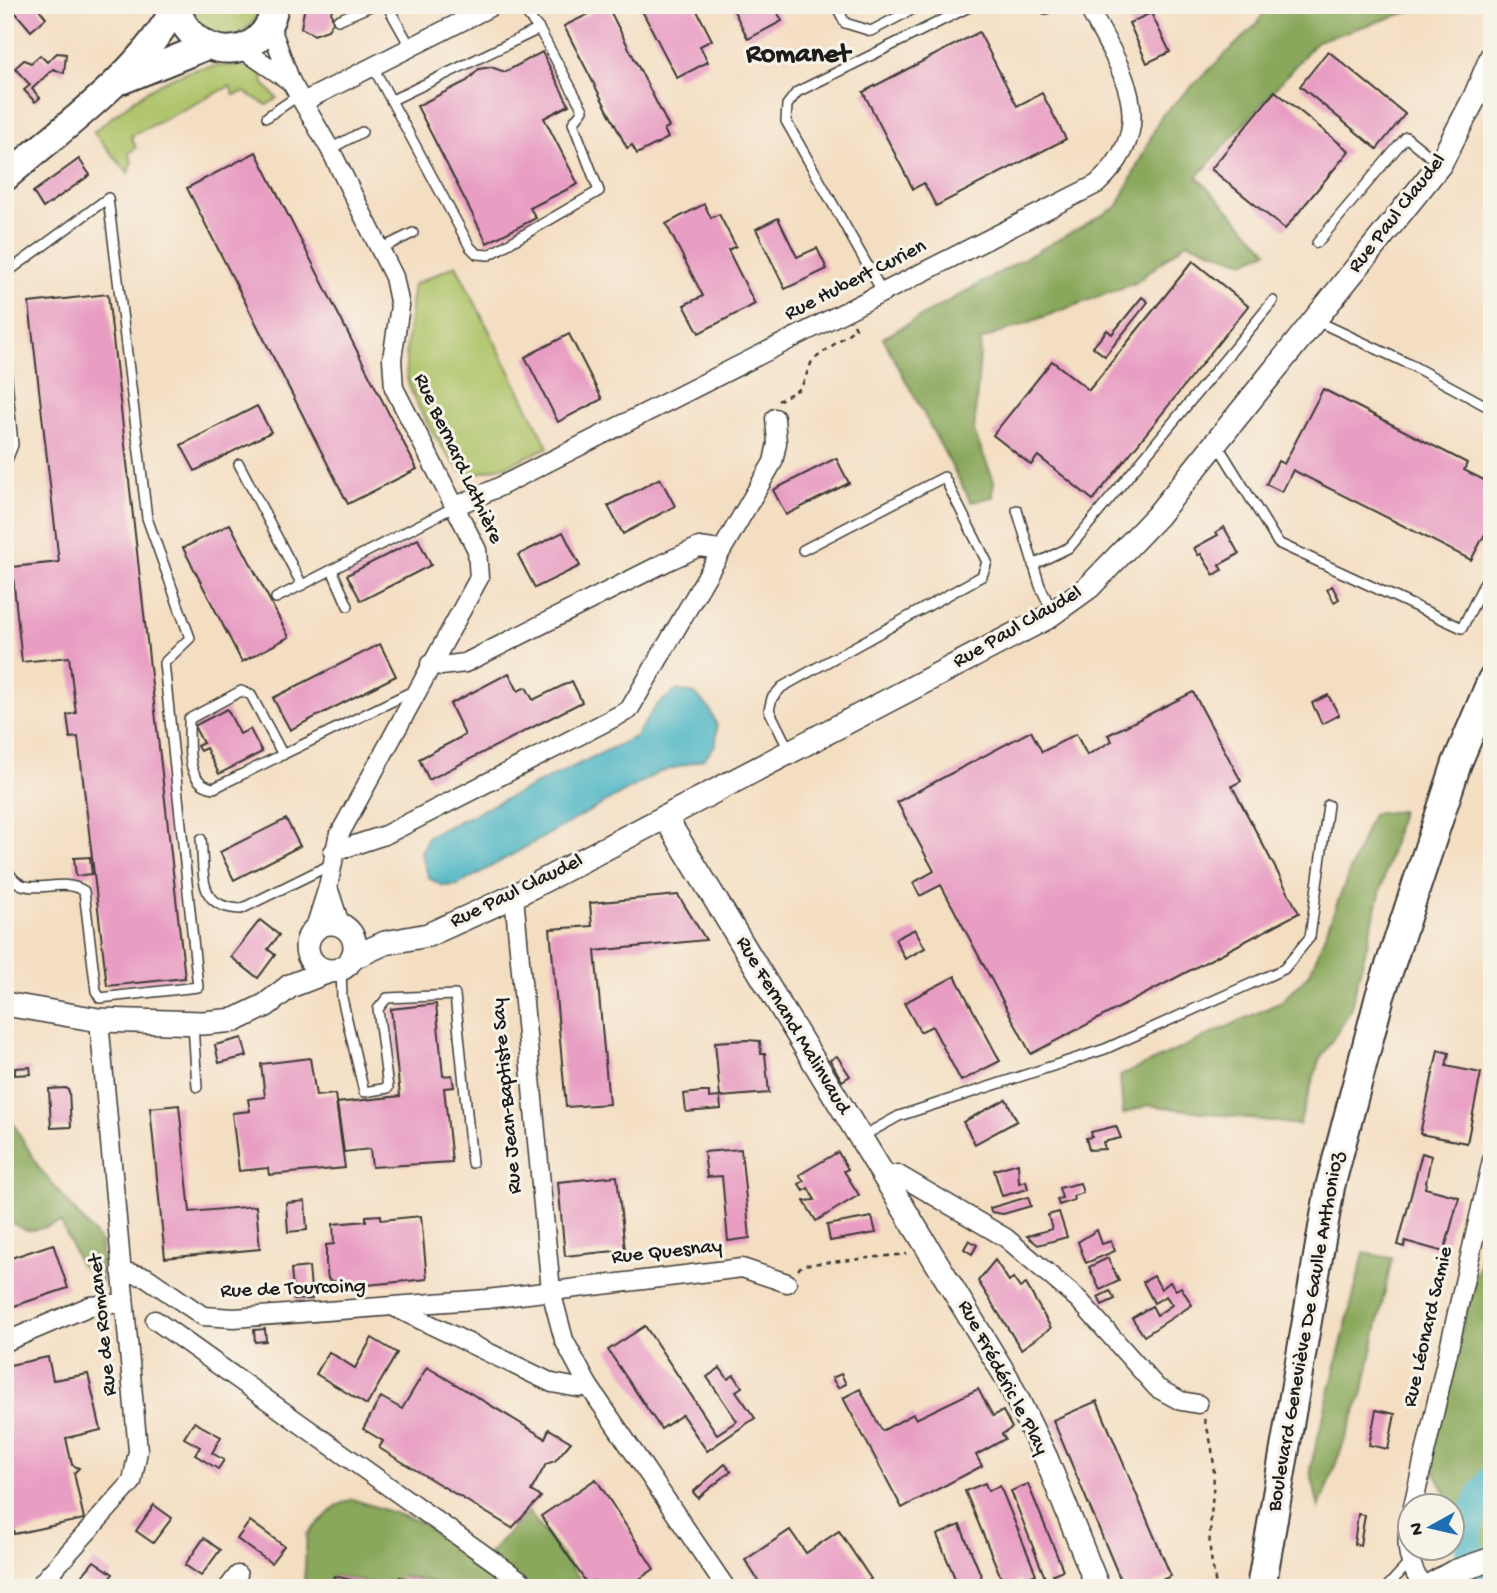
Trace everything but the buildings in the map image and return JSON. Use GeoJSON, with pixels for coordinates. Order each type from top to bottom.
{"type":"FeatureCollection","features":[{"type":"Feature","properties":{"kind":"main road"},"geometry":{"type":"LineString","coordinates":[[176,5],[186,30],[207,46],[219,50],[241,48],[257,39],[273,15]]}},
{"type":"Feature","properties":{"kind":"main road"},"geometry":{"type":"LineString","coordinates":[[5,178],[111,85],[158,35],[176,5]]}},
{"type":"Feature","properties":{"kind":"main road"},"geometry":{"type":"LineString","coordinates":[[111,85],[207,46]]}},
{"type":"Feature","properties":{"kind":"main road","name":"Boulevard Geneviève De Gaulle Anthonioz"},"geometry":{"type":"LineString","coordinates":[[1261,1588],[1330,1186],[1380,996],[1457,763],[1492,680]]}},
{"type":"Feature","properties":{"kind":"main road","name":"Boulevard Geneviève De Gaulle Anthonioz"},"geometry":{"type":"LineString","coordinates":[[1277,1588],[1347,1193],[1401,984],[1472,768],[1492,724]]}},
{"type":"Feature","properties":{"kind":"street"},"geometry":{"type":"LineString","coordinates":[[298,93],[373,67],[494,5]]}},
{"type":"Feature","properties":{"kind":"street","name":"Rue Hubert Curien"},"geometry":{"type":"LineString","coordinates":[[456,506],[499,487],[1097,184],[1115,168],[1126,144],[1132,116],[1129,87],[1087,5]]}},
{"type":"Feature","properties":{"kind":"street","name":"Rue Bernard Lathière"},"geometry":{"type":"LineString","coordinates":[[273,15],[298,93],[330,149],[394,277],[400,306],[392,359],[394,388],[477,550],[479,578],[416,689],[338,837],[331,858],[328,887],[315,928]]}},
{"type":"Feature","properties":{"kind":"street","name":"Rue Bernard Lathière"},"geometry":{"type":"LineString","coordinates":[[241,48],[298,93]]}},
{"type":"Feature","properties":{"kind":"street","name":"Rue Paul Claudel"},"geometry":{"type":"LineString","coordinates":[[5,1004],[99,1020],[193,1023],[235,1020],[267,1005],[290,986],[340,966],[384,943],[428,935],[513,896],[1053,612],[1089,587],[1121,556],[1440,164],[1464,119],[1492,56]]}},
{"type":"Feature","properties":{"kind":"street"},"geometry":{"type":"LineString","coordinates":[[331,858],[385,835],[629,710],[772,462],[777,443],[773,412]]}},
{"type":"Feature","properties":{"kind":"street"},"geometry":{"type":"LineString","coordinates":[[430,664],[441,666],[465,663],[699,547],[720,550]]}},
{"type":"Feature","properties":{"kind":"street","name":"Rue Fernand Malinvaud"},"geometry":{"type":"LineString","coordinates":[[665,817],[884,1178]]}},
{"type":"Feature","properties":{"kind":"street","name":"Rue Bernard Lathière"},"geometry":{"type":"LineString","coordinates":[[328,887],[345,928]]}},
{"type":"Feature","properties":{"kind":"street","name":"Rue Jean-Baptiste Say"},"geometry":{"type":"LineString","coordinates":[[513,896],[551,1291]]}},
{"type":"Feature","properties":{"kind":"street"},"geometry":{"type":"LineString","coordinates":[[323,924],[345,928],[355,945],[340,966],[314,965],[307,951],[308,938],[315,928],[323,924]]}},
{"type":"Feature","properties":{"kind":"street","name":"Rue Paul Claudel"},"geometry":{"type":"LineString","coordinates":[[345,928],[384,943]]}},
{"type":"Feature","properties":{"kind":"street","name":"Rue Paul Claudel"},"geometry":{"type":"LineString","coordinates":[[290,986],[307,951]]}},
{"type":"Feature","properties":{"kind":"street","name":"Rue de Romanet"},"geometry":{"type":"LineString","coordinates":[[37,1588],[132,1482],[138,1451],[99,1020]]}},
{"type":"Feature","properties":{"kind":"street","name":"Rue Léonard Samie"},"geometry":{"type":"LineString","coordinates":[[1416,1492],[1492,1160]]}},
{"type":"Feature","properties":{"kind":"street"},"geometry":{"type":"LineString","coordinates":[[884,1178],[897,1174],[1006,1237],[1079,1300],[1157,1388],[1181,1401],[1198,1404]]}},
{"type":"Feature","properties":{"kind":"street","name":"Rue Frédéric le Play"},"geometry":{"type":"LineString","coordinates":[[884,1178],[1007,1378],[1046,1458],[1098,1588]]}},
{"type":"Feature","properties":{"kind":"street"},"geometry":{"type":"LineString","coordinates":[[904,1211],[925,1200],[943,1201]]}},
{"type":"Feature","properties":{"kind":"street","name":"Rue Quesnay"},"geometry":{"type":"LineString","coordinates":[[551,1291],[742,1268],[787,1283]]}},
{"type":"Feature","properties":{"kind":"street","name":"Rue de Tourcoing"},"geometry":{"type":"LineString","coordinates":[[121,1271],[146,1277],[203,1316],[234,1318],[396,1308],[551,1291]]}},
{"type":"Feature","properties":{"kind":"street"},"geometry":{"type":"LineString","coordinates":[[551,1291],[564,1340],[588,1385],[726,1588]]}},
{"type":"Feature","properties":{"kind":"street"},"geometry":{"type":"LineString","coordinates":[[5,1342],[90,1306],[124,1303]]}},
{"type":"Feature","properties":{"kind":"street","name":"Rue de Tourcoing"},"geometry":{"type":"LineString","coordinates":[[396,1308],[552,1383],[579,1388],[588,1385]]}},
{"type":"Feature","properties":{"kind":"street"},"geometry":{"type":"LineString","coordinates":[[155,1320],[531,1588]]}},
{"type":"Feature","properties":{"kind":"street"},"geometry":{"type":"LineString","coordinates":[[1409,1563],[1424,1588],[1454,1572],[1485,1561]]}},
{"type":"Feature","properties":{"kind":"lane"},"geometry":{"type":"LineString","coordinates":[[338,20],[373,5]]}},
{"type":"Feature","properties":{"kind":"lane"},"geometry":{"type":"LineString","coordinates":[[387,5],[411,48]]}},
{"type":"Feature","properties":{"kind":"lane"},"geometry":{"type":"LineString","coordinates":[[373,67],[470,247],[477,254],[489,255],[599,191],[573,123],[583,110],[539,29],[519,5]]}},
{"type":"Feature","properties":{"kind":"lane"},"geometry":{"type":"LineString","coordinates":[[836,5],[845,23],[871,31],[921,5]]}},
{"type":"Feature","properties":{"kind":"lane"},"geometry":{"type":"LineString","coordinates":[[883,293],[786,121],[787,105],[797,92],[973,5]]}},
{"type":"Feature","properties":{"kind":"lane"},"geometry":{"type":"LineString","coordinates":[[1039,5],[1046,9],[1054,5]]}},
{"type":"Feature","properties":{"kind":"lane"},"geometry":{"type":"LineString","coordinates":[[392,100],[539,29]]}},
{"type":"Feature","properties":{"kind":"lane"},"geometry":{"type":"LineString","coordinates":[[267,117],[298,93]]}},
{"type":"Feature","properties":{"kind":"lane"},"geometry":{"type":"LineString","coordinates":[[330,149],[362,132]]}},
{"type":"Feature","properties":{"kind":"lane"},"geometry":{"type":"LineString","coordinates":[[1317,243],[1406,137],[1440,164]]}},
{"type":"Feature","properties":{"kind":"lane"},"geometry":{"type":"LineString","coordinates":[[5,274],[108,198],[147,518],[190,638],[164,663],[198,987],[100,998],[96,991],[84,891],[73,884],[26,888],[9,877],[5,864]]}},
{"type":"Feature","properties":{"kind":"lane"},"geometry":{"type":"LineString","coordinates":[[380,249],[413,233]]}},
{"type":"Feature","properties":{"kind":"lane"},"geometry":{"type":"LineString","coordinates":[[5,295],[5,321]]}},
{"type":"Feature","properties":{"kind":"lane"},"geometry":{"type":"LineString","coordinates":[[1033,565],[1070,547],[1273,301]]}},
{"type":"Feature","properties":{"kind":"lane"},"geometry":{"type":"LineString","coordinates":[[1315,320],[1411,365],[1492,409]]}},
{"type":"Feature","properties":{"kind":"lane"},"geometry":{"type":"LineString","coordinates":[[5,359],[13,445],[5,465]]}},
{"type":"Feature","properties":{"kind":"lane"},"geometry":{"type":"LineString","coordinates":[[1216,442],[1278,543],[1462,628],[1492,568]]}},
{"type":"Feature","properties":{"kind":"lane"},"geometry":{"type":"LineString","coordinates":[[239,464],[302,585]]}},
{"type":"Feature","properties":{"kind":"lane"},"geometry":{"type":"LineString","coordinates":[[790,751],[769,710],[772,698],[782,687],[982,576],[987,562],[944,477],[803,550]]}},
{"type":"Feature","properties":{"kind":"lane"},"geometry":{"type":"LineString","coordinates":[[276,598],[456,506]]}},
{"type":"Feature","properties":{"kind":"lane"},"geometry":{"type":"LineString","coordinates":[[1017,510],[1033,565],[1053,612]]}},
{"type":"Feature","properties":{"kind":"lane"},"geometry":{"type":"LineString","coordinates":[[332,570],[348,606]]}},
{"type":"Feature","properties":{"kind":"lane"},"geometry":{"type":"LineString","coordinates":[[282,755],[251,695],[241,691],[189,719],[192,767],[196,781],[203,786],[214,788],[282,755],[416,689]]}},
{"type":"Feature","properties":{"kind":"lane"},"geometry":{"type":"LineString","coordinates":[[860,1138],[899,1116],[1105,1049],[1284,970],[1305,945],[1314,924],[1328,805]]}},
{"type":"Feature","properties":{"kind":"lane"},"geometry":{"type":"LineString","coordinates":[[201,839],[208,896],[214,904],[225,908],[240,909],[331,858]]}},
{"type":"Feature","properties":{"kind":"lane"},"geometry":{"type":"LineString","coordinates":[[340,966],[342,998],[364,1092],[388,1088],[378,1009],[387,998],[455,995],[471,1163]]}},
{"type":"Feature","properties":{"kind":"lane"},"geometry":{"type":"LineString","coordinates":[[193,1023],[197,1087]]}},
{"type":"Feature","properties":{"kind":"lane"},"geometry":{"type":"LineString","coordinates":[[1386,1588],[1409,1563]]}},
{"type":"Feature","properties":{"kind":"path"},"geometry":{"type":"LineString","coordinates":[[773,412],[801,388],[812,361],[856,328],[848,311]]}},
{"type":"Feature","properties":{"kind":"path"},"geometry":{"type":"LineString","coordinates":[[787,1283],[802,1265],[912,1253]]}},
{"type":"Feature","properties":{"kind":"path"},"geometry":{"type":"LineString","coordinates":[[1198,1404],[1211,1439],[1216,1478],[1209,1536],[1216,1588]]}},
{"type":"Feature","properties":{"kind":"green space"},"geometry":{"type":"Polygon","coordinates":[[[189,5],[261,7],[251,25],[243,31],[226,37],[216,37],[198,26],[189,5]]]}},
{"type":"Feature","properties":{"kind":"green space"},"geometry":{"type":"Polygon","coordinates":[[[1268,5],[1407,5],[1412,11],[1317,41],[1197,177],[1268,251],[1244,262],[1187,242],[1135,283],[981,340],[974,432],[994,481],[993,497],[971,502],[883,338],[1118,206],[1161,116],[1257,24],[1268,5]]]}},
{"type":"Feature","properties":{"kind":"green space"},"geometry":{"type":"Polygon","coordinates":[[[245,66],[261,73],[264,84],[277,98],[267,105],[244,92],[234,95],[230,86],[131,136],[136,148],[128,153],[132,161],[128,173],[93,132],[164,81],[197,69],[245,66]]]}},
{"type":"Feature","properties":{"kind":"green space"},"geometry":{"type":"Polygon","coordinates":[[[456,265],[548,447],[511,464],[468,476],[450,458],[432,430],[410,388],[406,368],[413,285],[456,265]]]}},
{"type":"Feature","properties":{"kind":"green space"},"geometry":{"type":"Polygon","coordinates":[[[1401,811],[1350,1011],[1319,1061],[1299,1125],[1148,1105],[1123,1114],[1120,1076],[1281,1002],[1310,973],[1372,814],[1401,811]]]}},
{"type":"Feature","properties":{"kind":"green space"},"geometry":{"type":"Polygon","coordinates":[[[5,1109],[39,1168],[101,1242],[101,1282],[79,1264],[61,1222],[25,1230],[5,1216],[5,1109]]]}},
{"type":"Feature","properties":{"kind":"green space"},"geometry":{"type":"Polygon","coordinates":[[[1492,1216],[1492,1588],[1468,1588],[1463,1562],[1466,1562],[1466,1492],[1445,1492],[1427,1458],[1492,1216]]]}},
{"type":"Feature","properties":{"kind":"green space"},"geometry":{"type":"Polygon","coordinates":[[[1364,1253],[1392,1258],[1364,1389],[1319,1508],[1310,1469],[1364,1253]]]}},
{"type":"Feature","properties":{"kind":"green space"},"geometry":{"type":"Polygon","coordinates":[[[352,1499],[418,1521],[478,1566],[528,1511],[587,1588],[447,1588],[439,1583],[401,1577],[398,1588],[334,1576],[325,1588],[312,1588],[304,1582],[307,1534],[336,1506],[352,1499]]]}},
{"type":"Feature","properties":{"kind":"water"},"geometry":{"type":"Polygon","coordinates":[[[677,690],[695,694],[709,708],[717,726],[716,744],[704,759],[658,773],[458,885],[443,886],[429,878],[421,853],[428,836],[635,737],[657,705],[677,690]]]}},
{"type":"Feature","properties":{"kind":"waterway"},"geometry":{"type":"LineString","coordinates":[[1476,1588],[1470,1557],[1469,1531],[1476,1506],[1492,1478]]}},
{"type":"Feature","properties":{"kind":"district","name":"Romanet"},"geometry":{"type":"Point","coordinates":[798,55]}}]}
